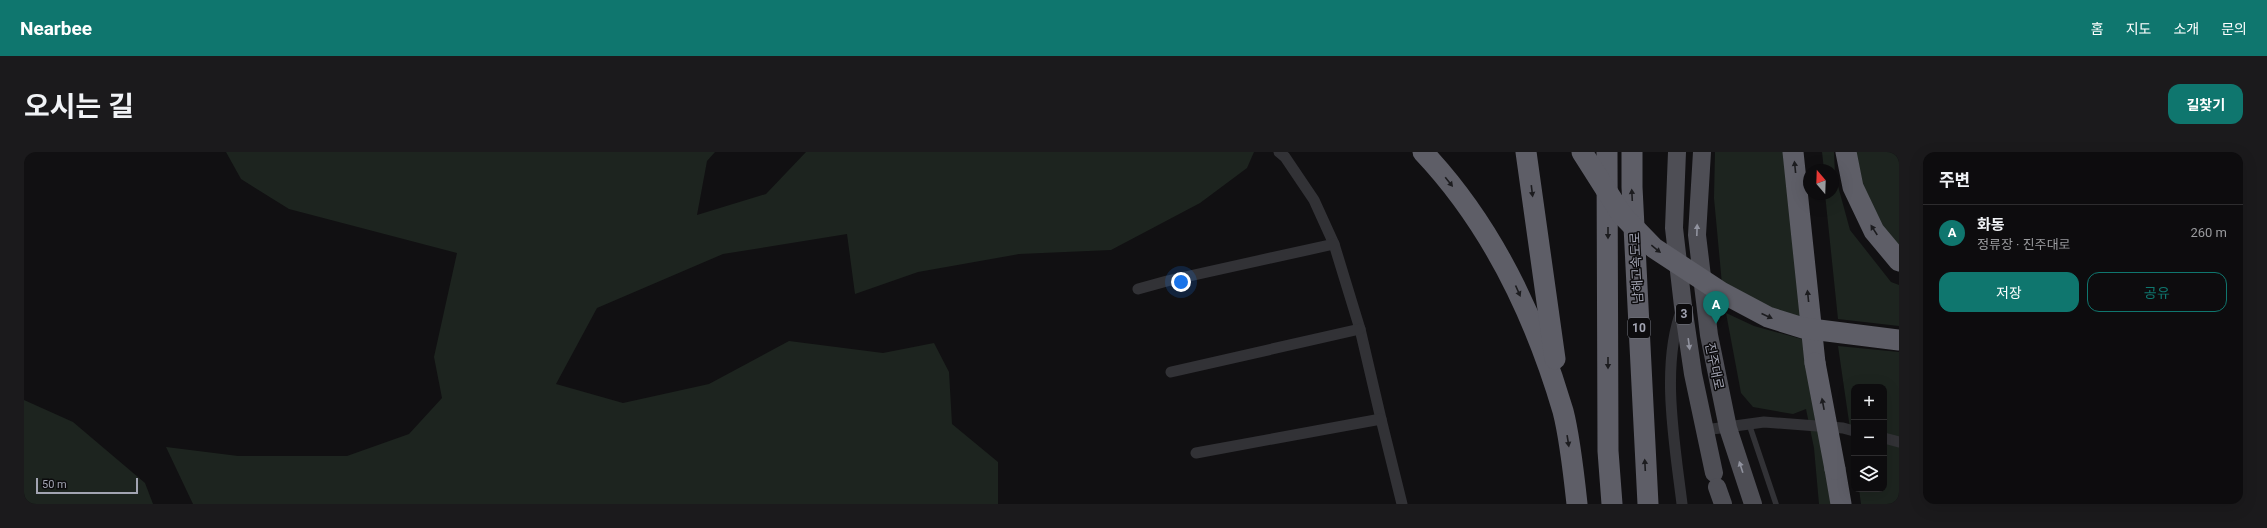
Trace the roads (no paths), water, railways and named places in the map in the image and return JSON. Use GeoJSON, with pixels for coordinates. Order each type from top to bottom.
{"type":"FeatureCollection","features":[{"type":"Feature","properties":{"kind":"highway"},"geometry":{"type":"LineString","coordinates":[[1424,152],[1461,197],[1502,258],[1534,329],[1563,412]]}},
{"type":"Feature","properties":{"kind":"highway"},"geometry":{"type":"LineString","coordinates":[[1526,152],[1577,500]]}},
{"type":"Feature","properties":{"kind":"highway"},"geometry":{"type":"LineString","coordinates":[[1582,152],[1622,215],[1654,248],[1721,292],[1768,317],[1803,328],[1899,340]]}},
{"type":"Feature","properties":{"kind":"highway","name":"남해고속도로"},"geometry":{"type":"LineString","coordinates":[[1606,152],[1608,451],[1612,504]]}},
{"type":"Feature","properties":{"kind":"highway","name":"남해고속도로"},"geometry":{"type":"LineString","coordinates":[[1632,152],[1632,187],[1648,504]]}},
{"type":"Feature","properties":{"kind":"highway"},"geometry":{"type":"LineString","coordinates":[[1793,152],[1815,363],[1841,504]]}},
{"type":"Feature","properties":{"kind":"highway"},"geometry":{"type":"LineString","coordinates":[[1846,152],[1853,187],[1874,231],[1899,260]]}},
{"type":"Feature","properties":{"kind":"main road","name":"진주대로"},"geometry":{"type":"LineString","coordinates":[[1677,152],[1674,228],[1683,306],[1693,374],[1715,480],[1723,504]]}},
{"type":"Feature","properties":{"kind":"main road","name":"진주대로"},"geometry":{"type":"LineString","coordinates":[[1702,152],[1697,235],[1708,335],[1728,428],[1753,504]]}},
{"type":"Feature","properties":{"kind":"street"},"geometry":{"type":"LineString","coordinates":[[1279,152],[1285,158],[1314,200],[1334,244],[1360,329],[1402,504]]}},
{"type":"Feature","properties":{"kind":"street"},"geometry":{"type":"LineString","coordinates":[[1138,289],[1167,281],[1334,244]]}},
{"type":"Feature","properties":{"kind":"street"},"geometry":{"type":"LineString","coordinates":[[1682,504],[1670,386],[1675,326],[1683,306]]}},
{"type":"Feature","properties":{"kind":"street"},"geometry":{"type":"LineString","coordinates":[[1171,372],[1360,329]]}},
{"type":"Feature","properties":{"kind":"street"},"geometry":{"type":"LineString","coordinates":[[1196,453],[1381,419]]}},
{"type":"Feature","properties":{"kind":"street"},"geometry":{"type":"LineString","coordinates":[[1705,430],[1764,422],[1843,428],[1851,430]]}},
{"type":"Feature","properties":{"kind":"street"},"geometry":{"type":"LineString","coordinates":[[1887,439],[1899,442]]}},
{"type":"Feature","properties":{"kind":"lane"},"geometry":{"type":"LineString","coordinates":[[1749,423],[1776,504]]}},
{"type":"Feature","properties":{"kind":"place","name":"화동"},"geometry":{"type":"Point","coordinates":[1716,324]}}]}
